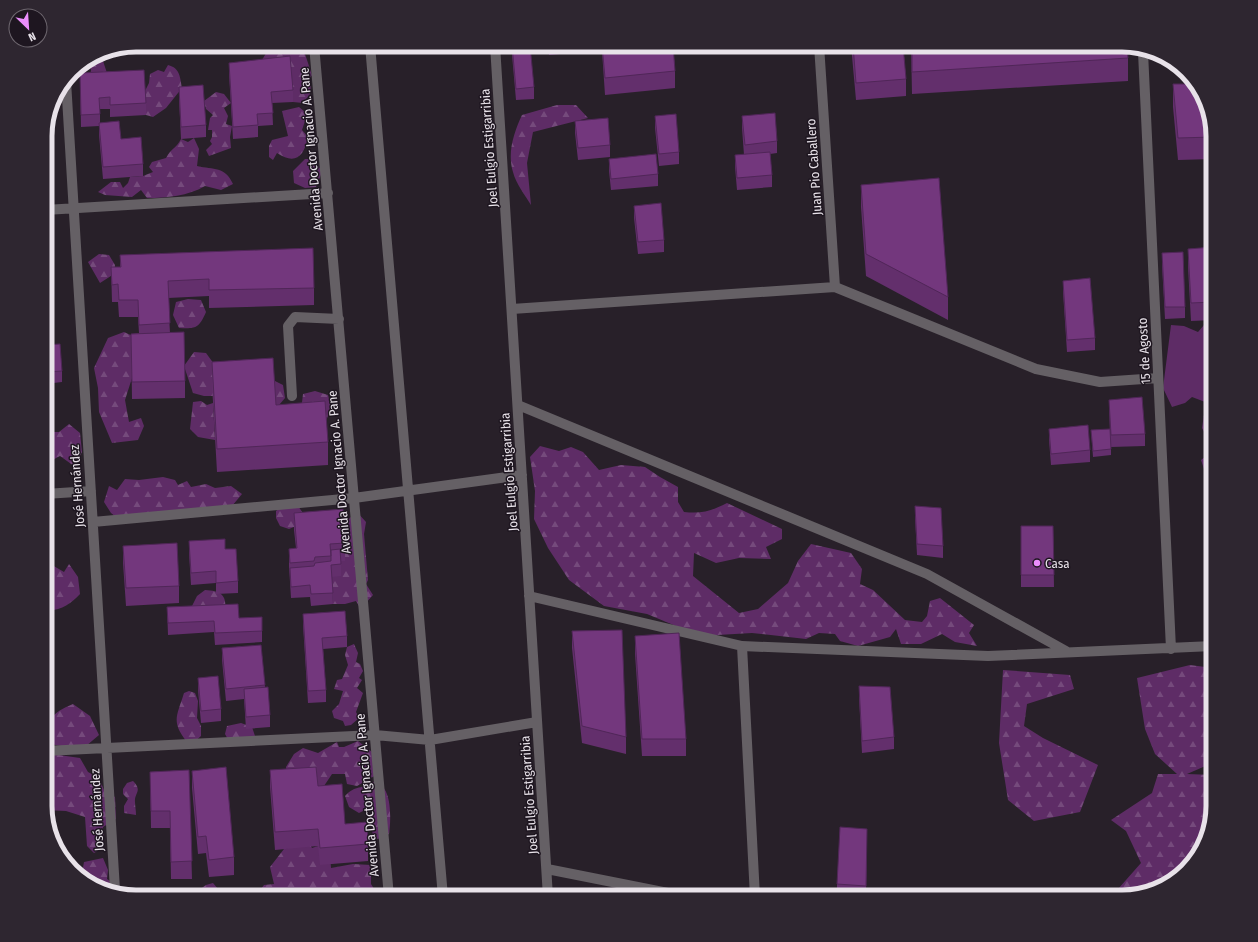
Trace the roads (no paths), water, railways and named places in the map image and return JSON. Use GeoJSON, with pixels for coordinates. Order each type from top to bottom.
{"type":"FeatureCollection","features":[{"type":"Feature","properties":{"kind":"street","name":"Avenida Doctor Ignacio A. Pane"},"geometry":{"type":"LineString","coordinates":[[315,52],[388,890]]}},
{"type":"Feature","properties":{"kind":"street"},"geometry":{"type":"LineString","coordinates":[[371,52],[442,890]]}},
{"type":"Feature","properties":{"kind":"street","name":"Joel Eulgio Estigarribia"},"geometry":{"type":"LineString","coordinates":[[495,52],[548,890]]}},
{"type":"Feature","properties":{"kind":"street","name":"Juan Pio Caballero"},"geometry":{"type":"LineString","coordinates":[[819,52],[835,287]]}},
{"type":"Feature","properties":{"kind":"street","name":"15 de Agosto"},"geometry":{"type":"LineString","coordinates":[[1143,55],[1172,649]]}},
{"type":"Feature","properties":{"kind":"street","name":"José Hernández"},"geometry":{"type":"LineString","coordinates":[[66,88],[115,887]]}},
{"type":"Feature","properties":{"kind":"street"},"geometry":{"type":"LineString","coordinates":[[52,210],[328,194]]}},
{"type":"Feature","properties":{"kind":"street"},"geometry":{"type":"LineString","coordinates":[[512,309],[835,287],[1036,369],[1100,382],[1158,378]]}},
{"type":"Feature","properties":{"kind":"street"},"geometry":{"type":"LineString","coordinates":[[292,396],[288,326],[294,317],[339,318]]}},
{"type":"Feature","properties":{"kind":"street"},"geometry":{"type":"LineString","coordinates":[[518,404],[927,574],[1067,652]]}},
{"type":"Feature","properties":{"kind":"street"},"geometry":{"type":"LineString","coordinates":[[93,522],[354,498],[522,475]]}},
{"type":"Feature","properties":{"kind":"street"},"geometry":{"type":"LineString","coordinates":[[52,494],[91,491]]}},
{"type":"Feature","properties":{"kind":"street"},"geometry":{"type":"LineString","coordinates":[[529,596],[742,646],[988,656],[1206,647]]}},
{"type":"Feature","properties":{"kind":"street"},"geometry":{"type":"LineString","coordinates":[[742,646],[755,890]]}},
{"type":"Feature","properties":{"kind":"street"},"geometry":{"type":"LineString","coordinates":[[52,751],[375,735],[430,740],[537,722]]}},
{"type":"Feature","properties":{"kind":"street"},"geometry":{"type":"LineString","coordinates":[[547,869],[653,890]]}},
{"type":"Feature","properties":{"kind":"place","name":"Casa"},"geometry":{"type":"Point","coordinates":[1037,563]}}]}
